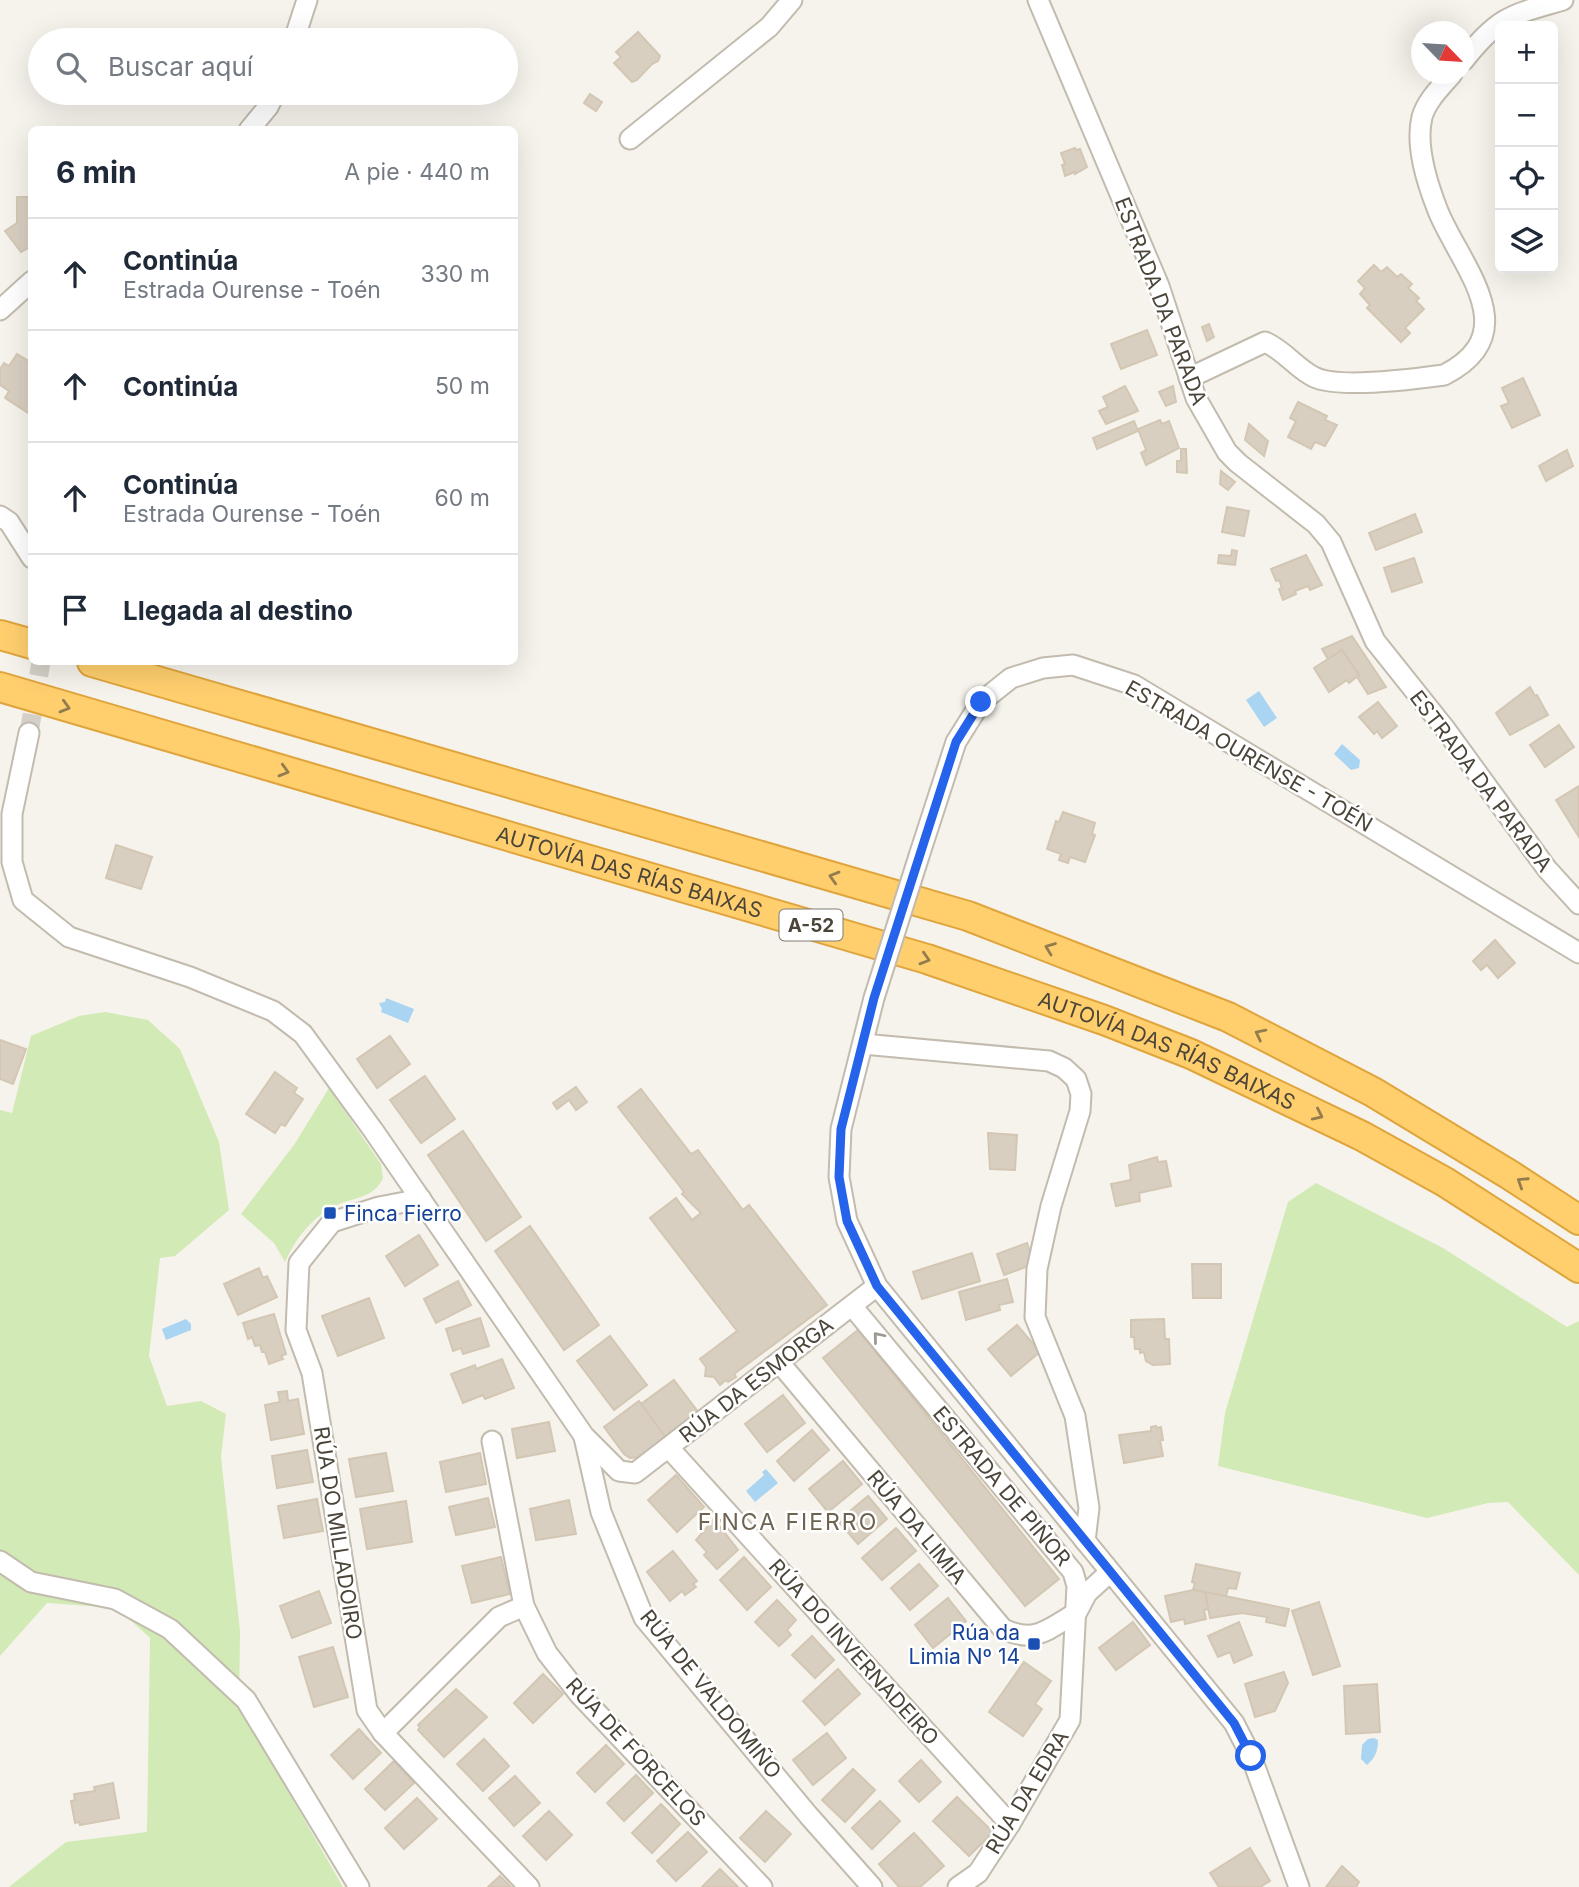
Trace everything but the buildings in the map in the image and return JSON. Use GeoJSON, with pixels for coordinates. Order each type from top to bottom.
{"type":"FeatureCollection","features":[{"type":"Feature","properties":{"kind":"highway"},"geometry":{"type":"LineString","coordinates":[[0,635],[28,643]]}},
{"type":"Feature","properties":{"kind":"highway","name":"A-52"},"geometry":{"type":"LineString","coordinates":[[102,665],[968,916],[1228,1017],[1373,1092],[1579,1220]]}},
{"type":"Feature","properties":{"kind":"highway","name":"AUTOVÍA DAS RÍAS BAIXAS"},"geometry":{"type":"LineString","coordinates":[[0,687],[927,959],[1104,1020],[1191,1054],[1362,1136],[1445,1182],[1579,1268]]}},
{"type":"Feature","properties":{"kind":"street"},"geometry":{"type":"LineString","coordinates":[[298,28],[307,0]]}},
{"type":"Feature","properties":{"kind":"street"},"geometry":{"type":"LineString","coordinates":[[630,139],[769,27],[792,0]]}},
{"type":"Feature","properties":{"kind":"street","name":"ESTRADA DA PARADA"},"geometry":{"type":"LineString","coordinates":[[1038,0],[1159,286],[1201,408],[1227,452],[1258,480],[1316,524],[1331,542],[1375,642],[1446,730],[1547,869],[1579,904]]}},
{"type":"Feature","properties":{"kind":"street"},"geometry":{"type":"LineString","coordinates":[[1474,48],[1482,38],[1513,14],[1563,0]]}},
{"type":"Feature","properties":{"kind":"street"},"geometry":{"type":"LineString","coordinates":[[1189,378],[1265,342],[1274,346],[1305,372],[1328,382],[1444,375],[1459,367],[1472,354],[1481,339],[1486,322],[1484,303],[1439,212],[1419,133],[1423,114],[1430,100],[1444,84]]}},
{"type":"Feature","properties":{"kind":"street"},"geometry":{"type":"LineString","coordinates":[[253,126],[269,105]]}},
{"type":"Feature","properties":{"kind":"street"},"geometry":{"type":"LineString","coordinates":[[0,310],[28,285]]}},
{"type":"Feature","properties":{"kind":"street"},"geometry":{"type":"LineString","coordinates":[[0,516],[9,522],[28,552]]}},
{"type":"Feature","properties":{"kind":"street","name":"ESTRADA OURENSE - TOÉN"},"geometry":{"type":"LineString","coordinates":[[863,1044],[874,998],[956,742],[981,702],[1011,678],[1043,668],[1073,666],[1134,685],[1579,953]]}},
{"type":"Feature","properties":{"kind":"street","name":"RÚA DE VALDOMIÑO"},"geometry":{"type":"LineString","coordinates":[[29,733],[6,835],[23,900],[69,937],[190,977],[273,1011],[303,1034],[421,1199],[584,1436],[619,1471],[635,1473]]}},
{"type":"Feature","properties":{"kind":"street"},"geometry":{"type":"LineString","coordinates":[[1085,1541],[1089,1508],[1075,1416],[1035,1317],[1037,1269],[1048,1218],[1080,1111],[1081,1094],[1076,1079],[1064,1068],[1049,1061],[863,1044],[841,1129],[839,1177],[847,1221],[877,1286],[927,1348],[1110,1572],[1234,1723],[1251,1756],[1299,1887]]}},
{"type":"Feature","properties":{"kind":"street","name":"RÚA DO MILLADOIRO"},"geometry":{"type":"LineString","coordinates":[[421,1199],[379,1206],[332,1222],[299,1263],[296,1330],[312,1373],[368,1710],[383,1733],[529,1887]]}},
{"type":"Feature","properties":{"kind":"street","name":"RÚA DA ESMORGA"},"geometry":{"type":"LineString","coordinates":[[635,1473],[877,1286]]}},
{"type":"Feature","properties":{"kind":"street","name":"ESTRADA DE PIÑOR"},"geometry":{"type":"LineString","coordinates":[[852,1306],[1073,1572],[1077,1586],[1076,1613]]}},
{"type":"Feature","properties":{"kind":"street"},"geometry":{"type":"LineString","coordinates":[[903,1367],[927,1348]]}},
{"type":"Feature","properties":{"kind":"street","name":"RÚA DA LIMIA"},"geometry":{"type":"LineString","coordinates":[[779,1362],[1003,1629],[1017,1636],[1035,1636],[1076,1613]]}},
{"type":"Feature","properties":{"kind":"street","name":"RÚA DE VALDOMIÑO"},"geometry":{"type":"LineString","coordinates":[[584,1436],[601,1512],[645,1618],[800,1805],[872,1887]]}},
{"type":"Feature","properties":{"kind":"street","name":"RÚA DE FORCELOS"},"geometry":{"type":"LineString","coordinates":[[492,1440],[524,1606],[547,1653],[579,1693],[762,1887]]}},
{"type":"Feature","properties":{"kind":"street","name":"RÚA DO INVERNADEIRO"},"geometry":{"type":"LineString","coordinates":[[668,1448],[1010,1824]]}},
{"type":"Feature","properties":{"kind":"street"},"geometry":{"type":"LineString","coordinates":[[0,1561],[31,1582],[116,1599],[170,1629],[246,1700],[359,1887]]}},
{"type":"Feature","properties":{"kind":"street"},"geometry":{"type":"LineString","coordinates":[[1076,1613],[1087,1593],[1110,1572]]}},
{"type":"Feature","properties":{"kind":"street"},"geometry":{"type":"LineString","coordinates":[[383,1733],[499,1617],[524,1606]]}},
{"type":"Feature","properties":{"kind":"street","name":"RÚA DA EDRA"},"geometry":{"type":"LineString","coordinates":[[958,1887],[978,1873],[1010,1824],[1070,1720],[1076,1613]]}},
{"type":"Feature","properties":{"kind":"green space"},"geometry":{"type":"Polygon","coordinates":[[[105,1012],[148,1020],[180,1049],[219,1142],[229,1210],[175,1256],[160,1258],[149,1356],[167,1406],[201,1401],[226,1414],[221,1457],[240,1631],[239,1706],[343,1887],[9,1887],[66,1842],[147,1832],[150,1638],[117,1608],[47,1603],[0,1656],[0,1110],[12,1113],[31,1036],[79,1016],[105,1012]]]}},
{"type":"Feature","properties":{"kind":"green space"},"geometry":{"type":"Polygon","coordinates":[[[329,1088],[381,1164],[383,1178],[375,1190],[337,1205],[312,1222],[285,1262],[274,1243],[241,1214],[294,1145],[329,1088]]]}},
{"type":"Feature","properties":{"kind":"green space"},"geometry":{"type":"Polygon","coordinates":[[[1316,1183],[1443,1248],[1567,1327],[1579,1321],[1579,1575],[1508,1502],[1488,1503],[1427,1518],[1218,1466],[1225,1413],[1288,1202],[1316,1183]]]}},
{"type":"Feature","properties":{"kind":"water"},"geometry":{"type":"Polygon","coordinates":[[[1259,691],[1277,718],[1264,727],[1246,700],[1259,691]]]}},
{"type":"Feature","properties":{"kind":"water"},"geometry":{"type":"Polygon","coordinates":[[[1342,744],[1360,760],[1359,768],[1351,770],[1334,754],[1342,744]]]}},
{"type":"Feature","properties":{"kind":"water"},"geometry":{"type":"Polygon","coordinates":[[[386,998],[414,1009],[408,1023],[381,1012],[379,1003],[385,1002],[386,998]]]}},
{"type":"Feature","properties":{"kind":"water"},"geometry":{"type":"Polygon","coordinates":[[[186,1319],[191,1324],[191,1330],[166,1340],[162,1329],[186,1319]]]}},
{"type":"Feature","properties":{"kind":"water"},"geometry":{"type":"Polygon","coordinates":[[[766,1469],[778,1483],[755,1502],[746,1491],[764,1475],[762,1472],[766,1469]]]}},
{"type":"Feature","properties":{"kind":"water"},"geometry":{"type":"Polygon","coordinates":[[[1368,1739],[1378,1740],[1377,1751],[1367,1765],[1361,1759],[1362,1745],[1368,1739]]]}},
{"type":"Feature","properties":{"kind":"tunnel"},"geometry":{"type":"LineString","coordinates":[[29,733],[40,665]]}},
{"type":"Feature","properties":{"kind":"place","name":"Finca Fierro"},"geometry":{"type":"Point","coordinates":[330,1213]}},
{"type":"Feature","properties":{"kind":"place","name":"Rúa da Limia Nº 14"},"geometry":{"type":"Point","coordinates":[1034,1644]}},
{"type":"Feature","properties":{"kind":"district","name":"FINCA FIERRO"},"geometry":{"type":"Point","coordinates":[788,1522]}},
{"type":"Feature","properties":{"kind":"route"},"geometry":{"type":"LineString","coordinates":[[981,702],[956,742],[874,998],[841,1129],[839,1177],[847,1221],[877,1286],[1234,1723],[1251,1756]]}}]}
